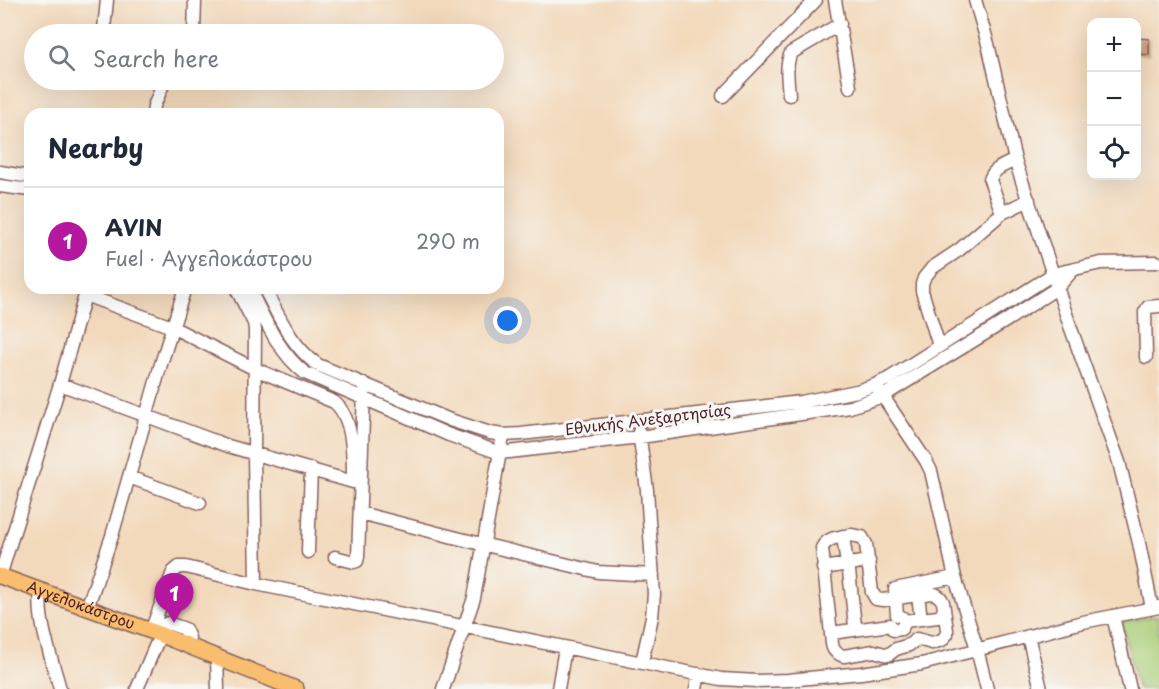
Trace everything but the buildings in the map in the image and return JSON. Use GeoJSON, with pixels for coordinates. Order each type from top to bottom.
{"type":"FeatureCollection","features":[{"type":"Feature","properties":{"kind":"main road","name":"Αγγελοκάστρου"},"geometry":{"type":"LineString","coordinates":[[0,576],[156,631],[296,689]]}},
{"type":"Feature","properties":{"kind":"street"},"geometry":{"type":"LineString","coordinates":[[104,24],[106,0]]}},
{"type":"Feature","properties":{"kind":"street"},"geometry":{"type":"LineString","coordinates":[[194,24],[195,0]]}},
{"type":"Feature","properties":{"kind":"street"},"geometry":{"type":"LineString","coordinates":[[723,96],[816,0]]}},
{"type":"Feature","properties":{"kind":"street"},"geometry":{"type":"LineString","coordinates":[[835,0],[850,87]]}},
{"type":"Feature","properties":{"kind":"street"},"geometry":{"type":"LineString","coordinates":[[137,689],[173,572],[179,567],[189,567],[256,584],[727,680],[788,680],[922,664],[1028,636],[1155,608],[1119,462],[1057,288],[1016,160],[975,0]]}},
{"type":"Feature","properties":{"kind":"street"},"geometry":{"type":"LineString","coordinates":[[789,95],[788,57],[840,24]]}},
{"type":"Feature","properties":{"kind":"street"},"geometry":{"type":"LineString","coordinates":[[154,108],[161,90]]}},
{"type":"Feature","properties":{"kind":"street"},"geometry":{"type":"LineString","coordinates":[[1002,213],[990,180],[994,171],[1016,160]]}},
{"type":"Feature","properties":{"kind":"street"},"geometry":{"type":"LineString","coordinates":[[0,172],[24,176]]}},
{"type":"Feature","properties":{"kind":"street"},"geometry":{"type":"LineString","coordinates":[[0,186],[24,189]]}},
{"type":"Feature","properties":{"kind":"street"},"geometry":{"type":"LineString","coordinates":[[939,346],[922,291],[924,278],[932,268],[959,250],[1002,213],[1029,200]]}},
{"type":"Feature","properties":{"kind":"street","name":"Εθνικής Ανεξαρτησίας"},"geometry":{"type":"LineString","coordinates":[[879,391],[888,379],[1053,274],[1101,263],[1157,262]]}},
{"type":"Feature","properties":{"kind":"street","name":"Εθνικής Ανεξαρτησίας"},"geometry":{"type":"LineString","coordinates":[[252,294],[281,347],[296,366],[305,373],[449,435],[500,453],[640,437],[850,407],[1004,322],[1057,288],[1073,270]]}},
{"type":"Feature","properties":{"kind":"street"},"geometry":{"type":"LineString","coordinates":[[0,576],[60,384],[85,294]]}},
{"type":"Feature","properties":{"kind":"street"},"geometry":{"type":"LineString","coordinates":[[60,384],[228,446],[353,482],[350,439],[344,412],[334,402],[255,369],[172,327],[93,294]]}},
{"type":"Feature","properties":{"kind":"street"},"geometry":{"type":"LineString","coordinates":[[87,608],[112,536],[183,294]]}},
{"type":"Feature","properties":{"kind":"street"},"geometry":{"type":"LineString","coordinates":[[239,294],[255,326],[256,584]]}},
{"type":"Feature","properties":{"kind":"street","name":"Εθνικής Ανεξαρτησίας"},"geometry":{"type":"LineString","coordinates":[[267,294],[288,334],[307,357],[318,365],[450,420],[503,435],[637,422],[879,391]]}},
{"type":"Feature","properties":{"kind":"street"},"geometry":{"type":"LineString","coordinates":[[1146,357],[1145,312],[1148,307],[1159,306]]}},
{"type":"Feature","properties":{"kind":"street"},"geometry":{"type":"LineString","coordinates":[[335,558],[354,562],[358,559],[364,384]]}},
{"type":"Feature","properties":{"kind":"street"},"geometry":{"type":"LineString","coordinates":[[879,391],[931,471],[955,577],[987,689]]}},
{"type":"Feature","properties":{"kind":"street"},"geometry":{"type":"LineString","coordinates":[[637,422],[647,490],[654,594],[642,662]]}},
{"type":"Feature","properties":{"kind":"street"},"geometry":{"type":"LineString","coordinates":[[443,689],[474,598],[503,435]]}},
{"type":"Feature","properties":{"kind":"street"},"geometry":{"type":"LineString","coordinates":[[308,552],[311,469]]}},
{"type":"Feature","properties":{"kind":"street"},"geometry":{"type":"LineString","coordinates":[[129,477],[200,503]]}},
{"type":"Feature","properties":{"kind":"street"},"geometry":{"type":"LineString","coordinates":[[360,513],[598,572],[653,575]]}},
{"type":"Feature","properties":{"kind":"street"},"geometry":{"type":"LineString","coordinates":[[843,536],[851,627],[854,628],[856,654]]}},
{"type":"Feature","properties":{"kind":"street"},"geometry":{"type":"LineString","coordinates":[[843,536],[862,537],[867,544],[874,597],[880,600],[931,593],[938,595],[943,602],[947,634],[942,640],[932,643],[920,639],[915,640],[888,655],[876,651],[844,656],[837,653],[832,647],[822,552],[823,545],[829,540],[843,536]]}},
{"type":"Feature","properties":{"kind":"street"},"geometry":{"type":"LineString","coordinates":[[824,568],[869,561]]}},
{"type":"Feature","properties":{"kind":"street"},"geometry":{"type":"LineString","coordinates":[[901,647],[896,623],[894,592],[897,588],[955,577]]}},
{"type":"Feature","properties":{"kind":"street"},"geometry":{"type":"LineString","coordinates":[[41,591],[39,602],[46,641],[60,689]]}},
{"type":"Feature","properties":{"kind":"street"},"geometry":{"type":"LineString","coordinates":[[918,595],[921,619]]}},
{"type":"Feature","properties":{"kind":"street"},"geometry":{"type":"LineString","coordinates":[[831,633],[943,616]]}},
{"type":"Feature","properties":{"kind":"street"},"geometry":{"type":"LineString","coordinates":[[1113,616],[1130,689]]}},
{"type":"Feature","properties":{"kind":"street"},"geometry":{"type":"LineString","coordinates":[[156,631],[168,623],[185,629],[189,638]]}},
{"type":"Feature","properties":{"kind":"street"},"geometry":{"type":"LineString","coordinates":[[1028,636],[1041,689]]}},
{"type":"Feature","properties":{"kind":"street"},"geometry":{"type":"LineString","coordinates":[[558,689],[565,648]]}},
{"type":"Feature","properties":{"kind":"street"},"geometry":{"type":"LineString","coordinates":[[217,658],[218,689]]}},
{"type":"Feature","properties":{"kind":"street"},"geometry":{"type":"LineString","coordinates":[[696,689],[699,674]]}},
{"type":"Feature","properties":{"kind":"green space"},"geometry":{"type":"Polygon","coordinates":[[[1159,616],[1159,689],[1138,689],[1121,622],[1159,616]]]}},
{"type":"Feature","properties":{"kind":"place","name":"AVIN"},"geometry":{"type":"Point","coordinates":[174,623]}}]}
